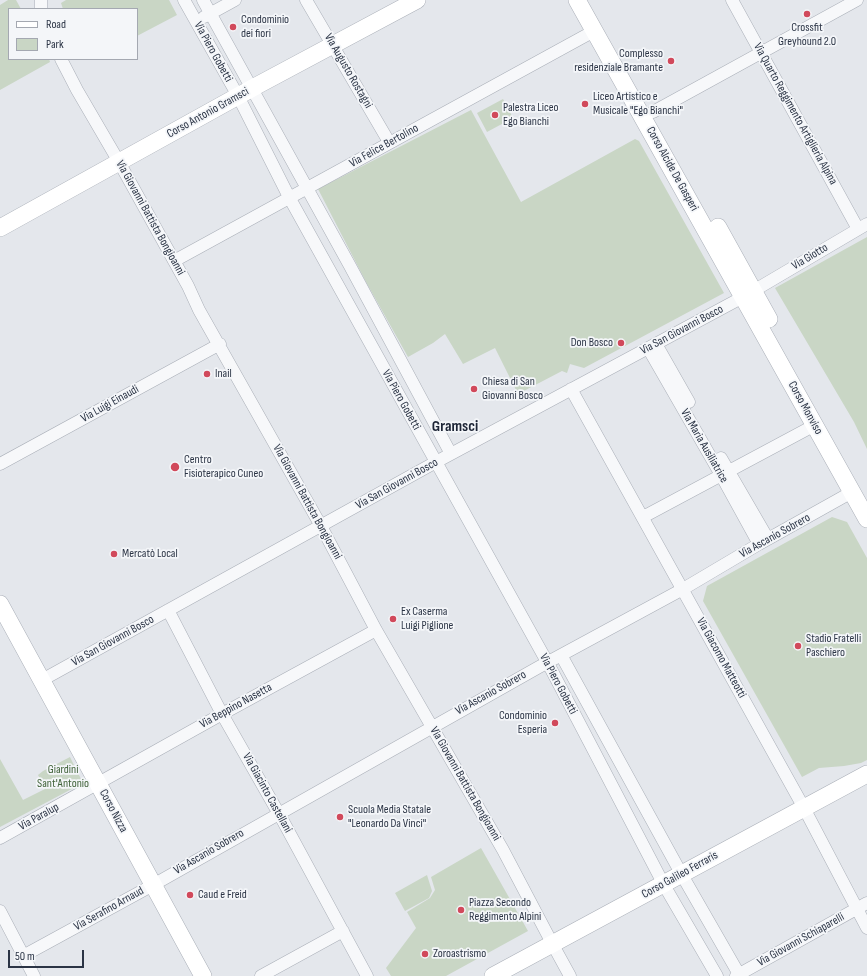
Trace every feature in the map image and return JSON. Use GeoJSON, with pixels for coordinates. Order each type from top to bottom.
{"type":"FeatureCollection","features":[{"type":"Feature","properties":{"kind":"main road","name":"Corso Antonio Gramsci"},"geometry":{"type":"LineString","coordinates":[[0,228],[245,92],[417,0]]}},
{"type":"Feature","properties":{"kind":"main road","name":"Corso Alcide De Gasperi"},"geometry":{"type":"LineString","coordinates":[[577,0],[748,294]]}},
{"type":"Feature","properties":{"kind":"main road","name":"Corso Alcide De Gasperi"},"geometry":{"type":"LineString","coordinates":[[590,0],[653,112],[748,294]]}},
{"type":"Feature","properties":{"kind":"main road","name":"Corso Monviso"},"geometry":{"type":"LineString","coordinates":[[748,294],[815,425],[860,495]]}},
{"type":"Feature","properties":{"kind":"main road","name":"Corso Monviso"},"geometry":{"type":"LineString","coordinates":[[748,294],[860,495],[867,519]]}},
{"type":"Feature","properties":{"kind":"main road","name":"Corso Nizza"},"geometry":{"type":"LineString","coordinates":[[0,604],[203,976]]}},
{"type":"Feature","properties":{"kind":"main road","name":"Corso Galileo Ferraris"},"geometry":{"type":"LineString","coordinates":[[493,976],[553,945],[867,774]]}},
{"type":"Feature","properties":{"kind":"street","name":"Via Piero Gobetti"},"geometry":{"type":"LineString","coordinates":[[184,0],[196,21],[245,92],[307,188],[451,454]]}},
{"type":"Feature","properties":{"kind":"street","name":"Via Piero Gobetti"},"geometry":{"type":"LineString","coordinates":[[203,0],[245,92],[289,197],[547,662],[664,885],[717,976]]}},
{"type":"Feature","properties":{"kind":"street"},"geometry":{"type":"LineString","coordinates":[[196,21],[234,0]]}},
{"type":"Feature","properties":{"kind":"street","name":"Via Augusto Rostagni"},"geometry":{"type":"LineString","coordinates":[[306,0],[389,142]]}},
{"type":"Feature","properties":{"kind":"street","name":"Via Quarto Reggimento Artiglieria Alpina"},"geometry":{"type":"LineString","coordinates":[[732,0],[862,227]]}},
{"type":"Feature","properties":{"kind":"street"},"geometry":{"type":"LineString","coordinates":[[653,112],[857,0]]}},
{"type":"Feature","properties":{"kind":"street","name":"Via Felice Bertolino"},"geometry":{"type":"LineString","coordinates":[[174,261],[594,31]]}},
{"type":"Feature","properties":{"kind":"street","name":"Via Giovanni Battista Bongioanni"},"geometry":{"type":"LineString","coordinates":[[62,60],[174,261],[199,310],[220,344],[321,526],[376,630],[503,850],[570,976]]}},
{"type":"Feature","properties":{"kind":"street","name":"Via Giotto"},"geometry":{"type":"LineString","coordinates":[[748,294],[862,227]]}},
{"type":"Feature","properties":{"kind":"street","name":"Via San Giovanni Bosco"},"geometry":{"type":"LineString","coordinates":[[42,680],[436,462],[748,294]]}},
{"type":"Feature","properties":{"kind":"street","name":"Via Luigi Einaudi"},"geometry":{"type":"LineString","coordinates":[[0,464],[220,344]]}},
{"type":"Feature","properties":{"kind":"street","name":"Via Maria Ausiliatrice"},"geometry":{"type":"LineString","coordinates":[[652,346],[763,542]]}},
{"type":"Feature","properties":{"kind":"street","name":"Via Giacomo Matteotti"},"geometry":{"type":"LineString","coordinates":[[571,389],[804,808],[862,906],[867,928]]}},
{"type":"Feature","properties":{"kind":"street"},"geometry":{"type":"LineString","coordinates":[[643,517],[815,425]]}},
{"type":"Feature","properties":{"kind":"street","name":"Via Ascanio Sobrero"},"geometry":{"type":"LineString","coordinates":[[152,885],[432,726],[683,589],[763,542],[860,495]]}},
{"type":"Feature","properties":{"kind":"street","name":"Via Giacinto Castellani"},"geometry":{"type":"LineString","coordinates":[[168,610],[222,714],[367,976]]}},
{"type":"Feature","properties":{"kind":"street","name":"Via Beppino Nasetta"},"geometry":{"type":"LineString","coordinates":[[98,784],[376,630]]}},
{"type":"Feature","properties":{"kind":"street","name":"Via Piero Gobetti"},"geometry":{"type":"LineString","coordinates":[[561,655],[738,976]]}},
{"type":"Feature","properties":{"kind":"street","name":"Via Paralup"},"geometry":{"type":"LineString","coordinates":[[0,838],[98,784]]}},
{"type":"Feature","properties":{"kind":"street","name":"Via Serafino Arnaud"},"geometry":{"type":"LineString","coordinates":[[23,956],[152,885]]}},
{"type":"Feature","properties":{"kind":"street","name":"Via Giovanni Schiaparelli"},"geometry":{"type":"LineString","coordinates":[[738,976],[862,906]]}},
{"type":"Feature","properties":{"kind":"street"},"geometry":{"type":"LineString","coordinates":[[0,911],[34,976]]}},
{"type":"Feature","properties":{"kind":"street"},"geometry":{"type":"LineString","coordinates":[[261,976],[343,931]]}},
{"type":"Feature","properties":{"kind":"green space"},"geometry":{"type":"Polygon","coordinates":[[[8,0],[16,0],[20,8],[8,8],[8,60],[49,60],[50,62],[0,90],[0,5],[8,0]]]}},
{"type":"Feature","properties":{"kind":"green space"},"geometry":{"type":"Polygon","coordinates":[[[66,0],[169,0],[177,15],[138,35],[138,8],[63,8],[61,3],[66,0]]]}},
{"type":"Feature","properties":{"kind":"green space","name":"Palestra Liceo Ego Bianchi"},"geometry":{"type":"Polygon","coordinates":[[[503,99],[513,118],[487,132],[477,113],[503,99]]]}},
{"type":"Feature","properties":{"kind":"green space"},"geometry":{"type":"Polygon","coordinates":[[[471,110],[521,202],[635,139],[639,141],[724,293],[584,368],[570,364],[567,373],[562,371],[518,394],[495,348],[463,364],[445,334],[433,343],[408,357],[366,282],[318,189],[471,110]]]}},
{"type":"Feature","properties":{"kind":"green space"},"geometry":{"type":"Polygon","coordinates":[[[867,237],[867,449],[854,422],[775,288],[867,237]]]}},
{"type":"Feature","properties":{"kind":"green space","name":"Stadio Fratelli Paschiero"},"geometry":{"type":"Polygon","coordinates":[[[832,517],[847,522],[867,558],[867,760],[861,763],[844,766],[819,768],[802,777],[703,601],[707,586],[832,517]]]}},
{"type":"Feature","properties":{"kind":"green space","name":"Giardini Sant'Antonio"},"geometry":{"type":"Polygon","coordinates":[[[70,757],[83,783],[0,827],[0,759],[23,800],[45,789],[38,775],[70,757]]]}},
{"type":"Feature","properties":{"kind":"green space","name":"Piazza Secondo Reggimento Alpini"},"geometry":{"type":"Polygon","coordinates":[[[481,848],[528,931],[446,976],[391,976],[386,968],[416,928],[407,912],[430,898],[435,890],[431,877],[481,848]]]}},
{"type":"Feature","properties":{"kind":"green space"},"geometry":{"type":"Polygon","coordinates":[[[427,875],[432,891],[429,898],[405,911],[395,893],[427,875]]]}},
{"type":"Feature","properties":{"kind":"place","name":"Crossfit Greyhound 2.0"},"geometry":{"type":"Point","coordinates":[807,14]}},
{"type":"Feature","properties":{"kind":"place","name":"Condominio dei fiori"},"geometry":{"type":"Point","coordinates":[233,27]}},
{"type":"Feature","properties":{"kind":"place","name":"Complesso residenziale Bramante"},"geometry":{"type":"Point","coordinates":[671,61]}},
{"type":"Feature","properties":{"kind":"place","name":"Liceo Artistico e Musicale \"Ego Bianchi\""},"geometry":{"type":"Point","coordinates":[585,104]}},
{"type":"Feature","properties":{"kind":"place","name":"Palestra Liceo Ego Bianchi"},"geometry":{"type":"Point","coordinates":[495,115]}},
{"type":"Feature","properties":{"kind":"place","name":"Don Bosco"},"geometry":{"type":"Point","coordinates":[621,343]}},
{"type":"Feature","properties":{"kind":"place","name":"Inail"},"geometry":{"type":"Point","coordinates":[207,374]}},
{"type":"Feature","properties":{"kind":"place","name":"Chiesa di San Giovanni Bosco"},"geometry":{"type":"Point","coordinates":[474,389]}},
{"type":"Feature","properties":{"kind":"place","name":"Centro Fisioterapico Cuneo"},"geometry":{"type":"Point","coordinates":[175,467]}},
{"type":"Feature","properties":{"kind":"place","name":"Mercatò Local"},"geometry":{"type":"Point","coordinates":[114,554]}},
{"type":"Feature","properties":{"kind":"place","name":"Ex Caserma Luigi Piglione"},"geometry":{"type":"Point","coordinates":[393,619]}},
{"type":"Feature","properties":{"kind":"place","name":"Stadio Fratelli Paschiero"},"geometry":{"type":"Point","coordinates":[798,646]}},
{"type":"Feature","properties":{"kind":"place","name":"Condominio Esperia"},"geometry":{"type":"Point","coordinates":[555,723]}},
{"type":"Feature","properties":{"kind":"place","name":"Scuola Media Statale \"Leonardo Da Vinci\""},"geometry":{"type":"Point","coordinates":[340,817]}},
{"type":"Feature","properties":{"kind":"place","name":"Caud e Freid"},"geometry":{"type":"Point","coordinates":[190,895]}},
{"type":"Feature","properties":{"kind":"place","name":"Piazza Secondo Reggimento Alpini"},"geometry":{"type":"Point","coordinates":[461,910]}},
{"type":"Feature","properties":{"kind":"place","name":"Zoroastrismo"},"geometry":{"type":"Point","coordinates":[425,954]}},
{"type":"Feature","properties":{"kind":"district","name":"Gramsci"},"geometry":{"type":"Point","coordinates":[455,427]}}]}
